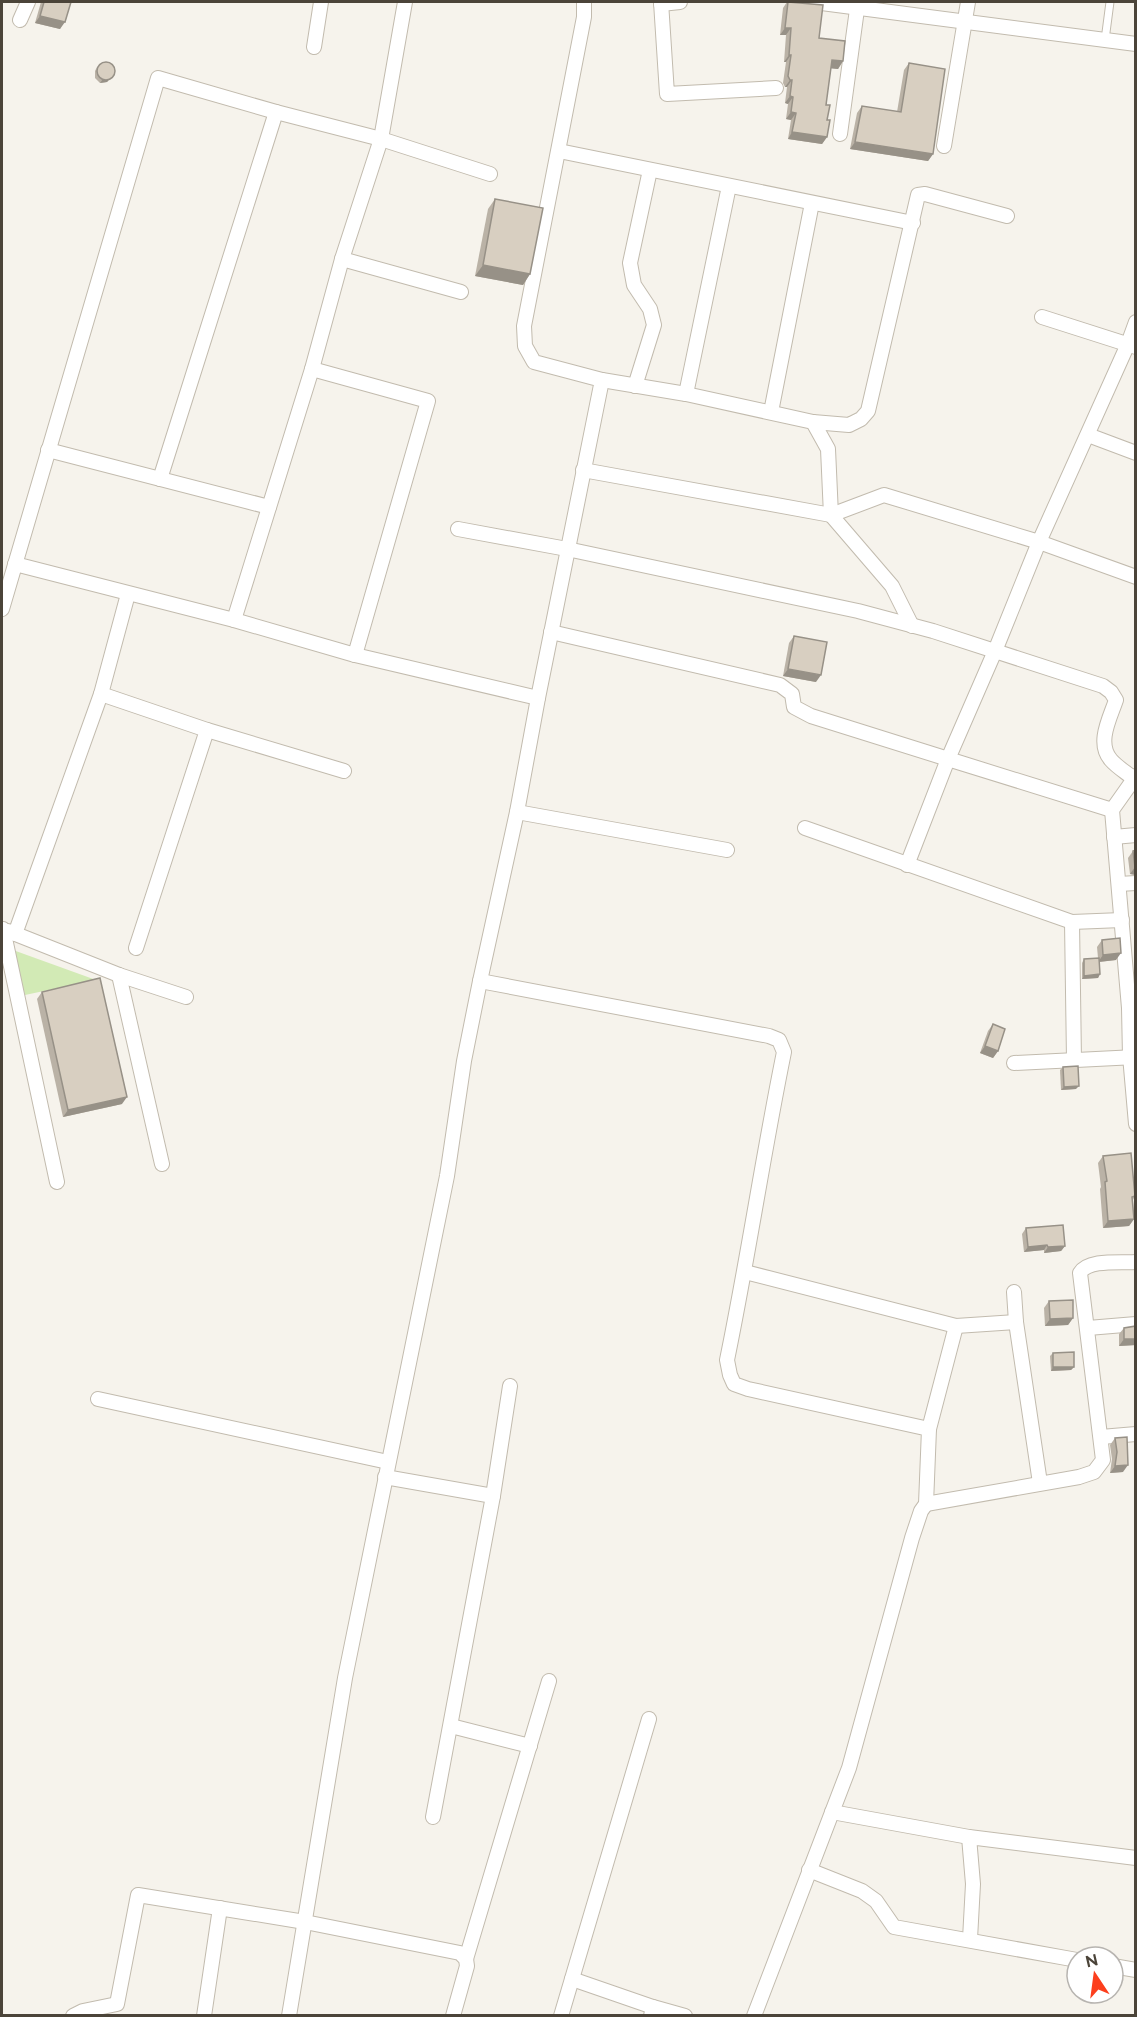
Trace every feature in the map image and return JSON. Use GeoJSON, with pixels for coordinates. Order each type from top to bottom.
{"type":"FeatureCollection","features":[{"type":"Feature","properties":{"kind":"street"},"geometry":{"type":"LineString","coordinates":[[20,20],[28,2]]}},
{"type":"Feature","properties":{"kind":"street"},"geometry":{"type":"LineString","coordinates":[[314,47],[321,2]]}},
{"type":"Feature","properties":{"kind":"street"},"geometry":{"type":"LineString","coordinates":[[234,620],[312,369],[342,259],[381,139],[405,2]]}},
{"type":"Feature","properties":{"kind":"street"},"geometry":{"type":"LineString","coordinates":[[584,2],[584,17],[524,326],[525,346],[534,362],[602,380],[686,394],[813,422],[849,426],[861,419],[868,411],[918,195],[922,194],[1007,216]]}},
{"type":"Feature","properties":{"kind":"street"},"geometry":{"type":"LineString","coordinates":[[680,2],[661,3],[667,94],[776,88]]}},
{"type":"Feature","properties":{"kind":"street"},"geometry":{"type":"LineString","coordinates":[[814,2],[858,5],[965,22],[1136,44]]}},
{"type":"Feature","properties":{"kind":"street"},"geometry":{"type":"LineString","coordinates":[[944,146],[968,2]]}},
{"type":"Feature","properties":{"kind":"street"},"geometry":{"type":"LineString","coordinates":[[840,134],[858,5]]}},
{"type":"Feature","properties":{"kind":"street"},"geometry":{"type":"LineString","coordinates":[[2,609],[158,78],[381,139],[490,174]]}},
{"type":"Feature","properties":{"kind":"street"},"geometry":{"type":"LineString","coordinates":[[160,479],[276,112]]}},
{"type":"Feature","properties":{"kind":"street"},"geometry":{"type":"LineString","coordinates":[[559,151],[913,223]]}},
{"type":"Feature","properties":{"kind":"street"},"geometry":{"type":"LineString","coordinates":[[635,386],[654,325],[650,309],[634,285],[630,263],[650,170]]}},
{"type":"Feature","properties":{"kind":"street"},"geometry":{"type":"LineString","coordinates":[[686,394],[729,186]]}},
{"type":"Feature","properties":{"kind":"street"},"geometry":{"type":"LineString","coordinates":[[771,412],[812,203]]}},
{"type":"Feature","properties":{"kind":"street"},"geometry":{"type":"LineString","coordinates":[[342,259],[461,292]]}},
{"type":"Feature","properties":{"kind":"street"},"geometry":{"type":"LineString","coordinates":[[1042,318],[1132,346]]}},
{"type":"Feature","properties":{"kind":"street"},"geometry":{"type":"LineString","coordinates":[[907,865],[948,759],[1039,542],[1132,346],[1136,322]]}},
{"type":"Feature","properties":{"kind":"street"},"geometry":{"type":"LineString","coordinates":[[312,369],[428,401],[354,655]]}},
{"type":"Feature","properties":{"kind":"street"},"geometry":{"type":"LineString","coordinates":[[289,2016],[345,1678],[447,1176],[464,1061],[517,812],[602,380]]}},
{"type":"Feature","properties":{"kind":"street"},"geometry":{"type":"LineString","coordinates":[[813,422],[828,449],[831,515],[892,586],[912,626]]}},
{"type":"Feature","properties":{"kind":"street"},"geometry":{"type":"LineString","coordinates":[[1088,435],[1136,453]]}},
{"type":"Feature","properties":{"kind":"street"},"geometry":{"type":"LineString","coordinates":[[48,450],[269,507]]}},
{"type":"Feature","properties":{"kind":"street"},"geometry":{"type":"LineString","coordinates":[[583,470],[831,515],[884,495],[1039,542],[1136,577]]}},
{"type":"Feature","properties":{"kind":"street"},"geometry":{"type":"LineString","coordinates":[[458,529],[567,549],[858,611],[995,651],[1103,686],[1111,692],[1116,700],[1104,734],[1105,748],[1111,760],[1135,777],[1112,810],[1122,920],[1122,948],[1132,1007],[1136,1124]]}},
{"type":"Feature","properties":{"kind":"street"},"geometry":{"type":"LineString","coordinates":[[15,564],[234,620],[354,655],[538,698]]}},
{"type":"Feature","properties":{"kind":"street"},"geometry":{"type":"LineString","coordinates":[[57,1182],[6,929],[101,694],[128,594]]}},
{"type":"Feature","properties":{"kind":"street"},"geometry":{"type":"LineString","coordinates":[[551,632],[780,685],[792,694],[794,707],[811,716],[1112,810]]}},
{"type":"Feature","properties":{"kind":"street"},"geometry":{"type":"LineString","coordinates":[[101,694],[207,730],[344,771]]}},
{"type":"Feature","properties":{"kind":"street"},"geometry":{"type":"LineString","coordinates":[[136,948],[207,730]]}},
{"type":"Feature","properties":{"kind":"street"},"geometry":{"type":"LineString","coordinates":[[517,812],[727,850]]}},
{"type":"Feature","properties":{"kind":"street"},"geometry":{"type":"LineString","coordinates":[[805,828],[1072,922],[1122,920]]}},
{"type":"Feature","properties":{"kind":"street"},"geometry":{"type":"LineString","coordinates":[[1114,837],[1136,835]]}},
{"type":"Feature","properties":{"kind":"street"},"geometry":{"type":"LineString","coordinates":[[1119,884],[1136,883]]}},
{"type":"Feature","properties":{"kind":"street"},"geometry":{"type":"LineString","coordinates":[[1072,922],[1074,1060]]}},
{"type":"Feature","properties":{"kind":"street"},"geometry":{"type":"LineString","coordinates":[[6,929],[119,975],[186,997]]}},
{"type":"Feature","properties":{"kind":"street"},"geometry":{"type":"LineString","coordinates":[[119,975],[162,1164]]}},
{"type":"Feature","properties":{"kind":"street"},"geometry":{"type":"LineString","coordinates":[[480,981],[770,1036],[779,1040],[784,1052],[767,1136],[746,1272],[727,1360],[730,1375],[734,1384],[748,1389],[929,1430]]}},
{"type":"Feature","properties":{"kind":"street"},"geometry":{"type":"LineString","coordinates":[[1014,1063],[1133,1057]]}},
{"type":"Feature","properties":{"kind":"street"},"geometry":{"type":"LineString","coordinates":[[926,1504],[1079,1477],[1094,1472],[1103,1460],[1080,1273],[1084,1267],[1091,1264],[1136,1262]]}},
{"type":"Feature","properties":{"kind":"street"},"geometry":{"type":"LineString","coordinates":[[746,1272],[956,1326],[1016,1322]]}},
{"type":"Feature","properties":{"kind":"street"},"geometry":{"type":"LineString","coordinates":[[1014,1292],[1016,1322],[1040,1483]]}},
{"type":"Feature","properties":{"kind":"street"},"geometry":{"type":"LineString","coordinates":[[1088,1328],[1136,1324]]}},
{"type":"Feature","properties":{"kind":"street"},"geometry":{"type":"LineString","coordinates":[[754,2016],[849,1768],[912,1538],[921,1511],[926,1504],[929,1430],[956,1326]]}},
{"type":"Feature","properties":{"kind":"street"},"geometry":{"type":"LineString","coordinates":[[432,1818],[493,1496],[510,1386]]}},
{"type":"Feature","properties":{"kind":"street"},"geometry":{"type":"LineString","coordinates":[[98,1399],[388,1462]]}},
{"type":"Feature","properties":{"kind":"street"},"geometry":{"type":"LineString","coordinates":[[1101,1437],[1136,1434]]}},
{"type":"Feature","properties":{"kind":"street"},"geometry":{"type":"LineString","coordinates":[[385,1477],[493,1496]]}},
{"type":"Feature","properties":{"kind":"street"},"geometry":{"type":"LineString","coordinates":[[453,2016],[467,1966],[466,1959],[549,1681]]}},
{"type":"Feature","properties":{"kind":"street"},"geometry":{"type":"LineString","coordinates":[[561,2016],[649,1719]]}},
{"type":"Feature","properties":{"kind":"street"},"geometry":{"type":"LineString","coordinates":[[451,1726],[530,1746]]}},
{"type":"Feature","properties":{"kind":"street"},"geometry":{"type":"LineString","coordinates":[[832,1812],[969,1837],[1136,1858]]}},
{"type":"Feature","properties":{"kind":"street"},"geometry":{"type":"LineString","coordinates":[[969,1837],[974,1884],[970,1940]]}},
{"type":"Feature","properties":{"kind":"street"},"geometry":{"type":"LineString","coordinates":[[809,1870],[862,1891],[876,1901],[894,1927],[1065,1957]]}},
{"type":"Feature","properties":{"kind":"street"},"geometry":{"type":"LineString","coordinates":[[73,2016],[82,2011],[117,2004],[138,1895],[305,1922],[460,1953],[466,1959]]}},
{"type":"Feature","properties":{"kind":"street"},"geometry":{"type":"LineString","coordinates":[[204,2016],[220,1908]]}},
{"type":"Feature","properties":{"kind":"street"},"geometry":{"type":"LineString","coordinates":[[572,1979],[652,2011],[685,2016]]}},
{"type":"Feature","properties":{"kind":"lane"},"geometry":{"type":"LineString","coordinates":[[1105,40],[1110,2]]}},
{"type":"Feature","properties":{"kind":"green space"},"geometry":{"type":"Polygon","coordinates":[[[13,950],[96,980],[25,995],[13,950]]]}},
{"type":"Feature","properties":{"kind":"building"},"geometry":{"type":"Polygon","coordinates":[[[44,2],[71,2],[65,22],[40,16],[44,2]]]}},
{"type":"Feature","properties":{"kind":"building"},"geometry":{"type":"Polygon","coordinates":[[[788,2],[823,5],[819,38],[845,41],[843,61],[832,60],[826,105],[830,105],[827,137],[792,132],[796,113],[791,112],[792,80],[788,76],[791,28],[785,28],[788,2]]]}},
{"type":"Feature","properties":{"kind":"building"},"geometry":{"type":"Polygon","coordinates":[[[106,62],[112,65],[115,71],[112,77],[106,80],[100,77],[97,71],[100,65],[106,62]]]}},
{"type":"Feature","properties":{"kind":"building"},"geometry":{"type":"Polygon","coordinates":[[[909,63],[945,69],[933,154],[855,142],[862,106],[901,112],[909,63]]]}},
{"type":"Feature","properties":{"kind":"building"},"geometry":{"type":"Polygon","coordinates":[[[495,199],[543,208],[530,274],[483,265],[495,199]]]}},
{"type":"Feature","properties":{"kind":"building"},"geometry":{"type":"Polygon","coordinates":[[[794,636],[827,642],[821,675],[788,669],[794,636]]]}},
{"type":"Feature","properties":{"kind":"building"},"geometry":{"type":"Polygon","coordinates":[[[1136,850],[1136,867],[1135,867],[1133,851],[1136,850]]]}},
{"type":"Feature","properties":{"kind":"building"},"geometry":{"type":"Polygon","coordinates":[[[1120,938],[1121,953],[1103,955],[1102,940],[1120,938]]]}},
{"type":"Feature","properties":{"kind":"building"},"geometry":{"type":"Polygon","coordinates":[[[1099,958],[1100,974],[1084,976],[1084,959],[1099,958]]]}},
{"type":"Feature","properties":{"kind":"building"},"geometry":{"type":"Polygon","coordinates":[[[100,978],[127,1097],[68,1110],[42,992],[100,978]]]}},
{"type":"Feature","properties":{"kind":"building"},"geometry":{"type":"Polygon","coordinates":[[[993,1024],[1005,1029],[998,1051],[985,1046],[993,1024]]]}},
{"type":"Feature","properties":{"kind":"building"},"geometry":{"type":"Polygon","coordinates":[[[1078,1066],[1079,1086],[1064,1087],[1063,1067],[1078,1066]]]}},
{"type":"Feature","properties":{"kind":"building"},"geometry":{"type":"Polygon","coordinates":[[[1131,1153],[1135,1196],[1132,1197],[1134,1219],[1108,1221],[1105,1182],[1107,1181],[1103,1156],[1131,1153]]]}},
{"type":"Feature","properties":{"kind":"building"},"geometry":{"type":"Polygon","coordinates":[[[1063,1225],[1065,1246],[1028,1247],[1026,1228],[1063,1225]]]}},
{"type":"Feature","properties":{"kind":"building"},"geometry":{"type":"Polygon","coordinates":[[[1073,1300],[1073,1318],[1050,1319],[1049,1301],[1073,1300]]]}},
{"type":"Feature","properties":{"kind":"building"},"geometry":{"type":"Polygon","coordinates":[[[1136,1326],[1136,1339],[1124,1339],[1124,1328],[1136,1326]]]}},
{"type":"Feature","properties":{"kind":"building"},"geometry":{"type":"Polygon","coordinates":[[[1074,1352],[1074,1367],[1053,1367],[1053,1353],[1074,1352]]]}},
{"type":"Feature","properties":{"kind":"building"},"geometry":{"type":"Polygon","coordinates":[[[1127,1437],[1128,1465],[1115,1466],[1117,1452],[1115,1438],[1127,1437]]]}}]}
